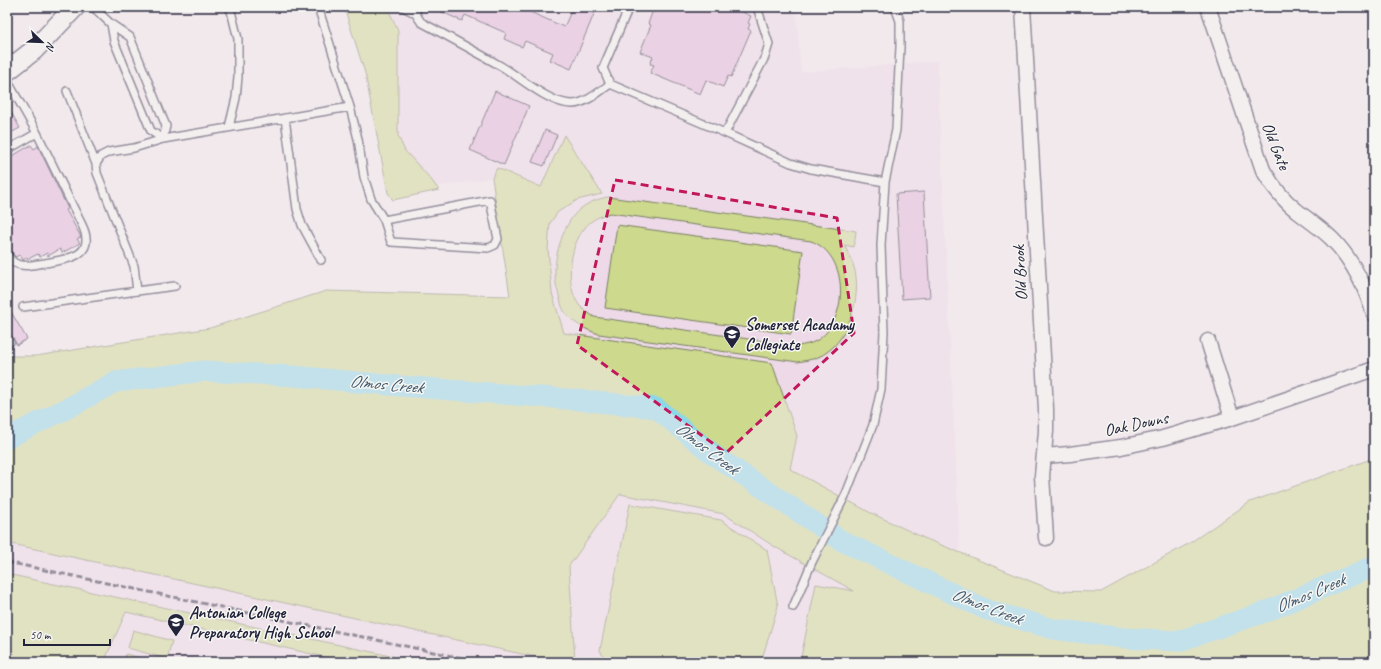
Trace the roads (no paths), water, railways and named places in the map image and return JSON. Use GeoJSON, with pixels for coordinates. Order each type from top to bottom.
{"type":"FeatureCollection","features":[{"type":"Feature","properties":{"kind":"main road"},"geometry":{"type":"LineString","coordinates":[[7,71],[34,50],[76,7]]}},
{"type":"Feature","properties":{"kind":"street","name":"Old Brook"},"geometry":{"type":"LineString","coordinates":[[1023,7],[1046,409],[1042,476],[1046,538]]}},
{"type":"Feature","properties":{"kind":"street","name":"Old Gate"},"geometry":{"type":"LineString","coordinates":[[1208,7],[1263,170],[1270,182],[1286,202],[1320,228],[1342,250],[1360,277],[1374,314]]}},
{"type":"Feature","properties":{"kind":"street"},"geometry":{"type":"LineString","coordinates":[[1208,341],[1232,418]]}},
{"type":"Feature","properties":{"kind":"street","name":"Oak Downs"},"geometry":{"type":"LineString","coordinates":[[1044,456],[1121,447],[1163,438],[1232,418],[1374,369]]}},
{"type":"Feature","properties":{"kind":"lane"},"geometry":{"type":"LineString","coordinates":[[93,7],[111,24],[130,37],[166,126],[163,139]]}},
{"type":"Feature","properties":{"kind":"lane"},"geometry":{"type":"LineString","coordinates":[[229,127],[236,98],[238,78],[238,39],[230,7]]}},
{"type":"Feature","properties":{"kind":"lane"},"geometry":{"type":"LineString","coordinates":[[318,7],[350,106],[358,139],[364,178],[371,199],[384,220],[391,242],[488,248],[495,245],[498,239],[490,200],[384,220]]}},
{"type":"Feature","properties":{"kind":"lane"},"geometry":{"type":"LineString","coordinates":[[403,7],[416,10],[421,22],[501,66],[548,96],[562,103],[573,104],[584,101],[610,84]]}},
{"type":"Feature","properties":{"kind":"lane"},"geometry":{"type":"LineString","coordinates":[[628,7],[603,68],[610,84],[791,163],[885,182]]}},
{"type":"Feature","properties":{"kind":"lane"},"geometry":{"type":"LineString","coordinates":[[725,133],[765,57],[769,44],[757,7]]}},
{"type":"Feature","properties":{"kind":"lane"},"geometry":{"type":"LineString","coordinates":[[793,607],[812,562],[846,494],[873,425],[881,389],[884,332],[882,245],[885,182],[896,130],[900,47],[900,21],[895,7]]}},
{"type":"Feature","properties":{"kind":"lane"},"geometry":{"type":"LineString","coordinates":[[111,24],[114,41],[151,131],[163,139]]}},
{"type":"Feature","properties":{"kind":"lane"},"geometry":{"type":"LineString","coordinates":[[7,80],[38,133],[86,232],[87,244],[81,252],[68,259],[31,265],[15,263],[11,261],[7,254]]}},
{"type":"Feature","properties":{"kind":"lane"},"geometry":{"type":"LineString","coordinates":[[67,91],[96,164],[97,173],[134,266],[137,291]]}},
{"type":"Feature","properties":{"kind":"lane"},"geometry":{"type":"LineString","coordinates":[[96,164],[101,156],[109,152],[134,148],[163,139],[350,106]]}},
{"type":"Feature","properties":{"kind":"lane"},"geometry":{"type":"LineString","coordinates":[[285,118],[297,209],[302,225],[321,260]]}},
{"type":"Feature","properties":{"kind":"lane"},"geometry":{"type":"LineString","coordinates":[[7,150],[38,133]]}},
{"type":"Feature","properties":{"kind":"lane"},"geometry":{"type":"LineString","coordinates":[[23,307],[174,286]]}},
{"type":"Feature","properties":{"kind":"lane"},"geometry":{"type":"LineString","coordinates":[[7,338],[10,342],[7,344]]}},
{"type":"Feature","properties":{"kind":"waterway","name":"Olmos Creek"},"geometry":{"type":"LineString","coordinates":[[7,438],[68,408],[115,382],[204,371],[293,376],[579,400],[656,408],[715,456],[842,541],[987,610],[1053,629],[1124,638],[1179,641],[1265,612],[1374,566]]}},
{"type":"Feature","properties":{"kind":"railway"},"geometry":{"type":"LineString","coordinates":[[7,562],[481,662]]}},
{"type":"Feature","properties":{"kind":"place","name":"Somerset Acadamy Collegiate"},"geometry":{"type":"Point","coordinates":[732,349]}},
{"type":"Feature","properties":{"kind":"place","name":"Antonian College Preparatory High School"},"geometry":{"type":"Point","coordinates":[176,637]}}]}
